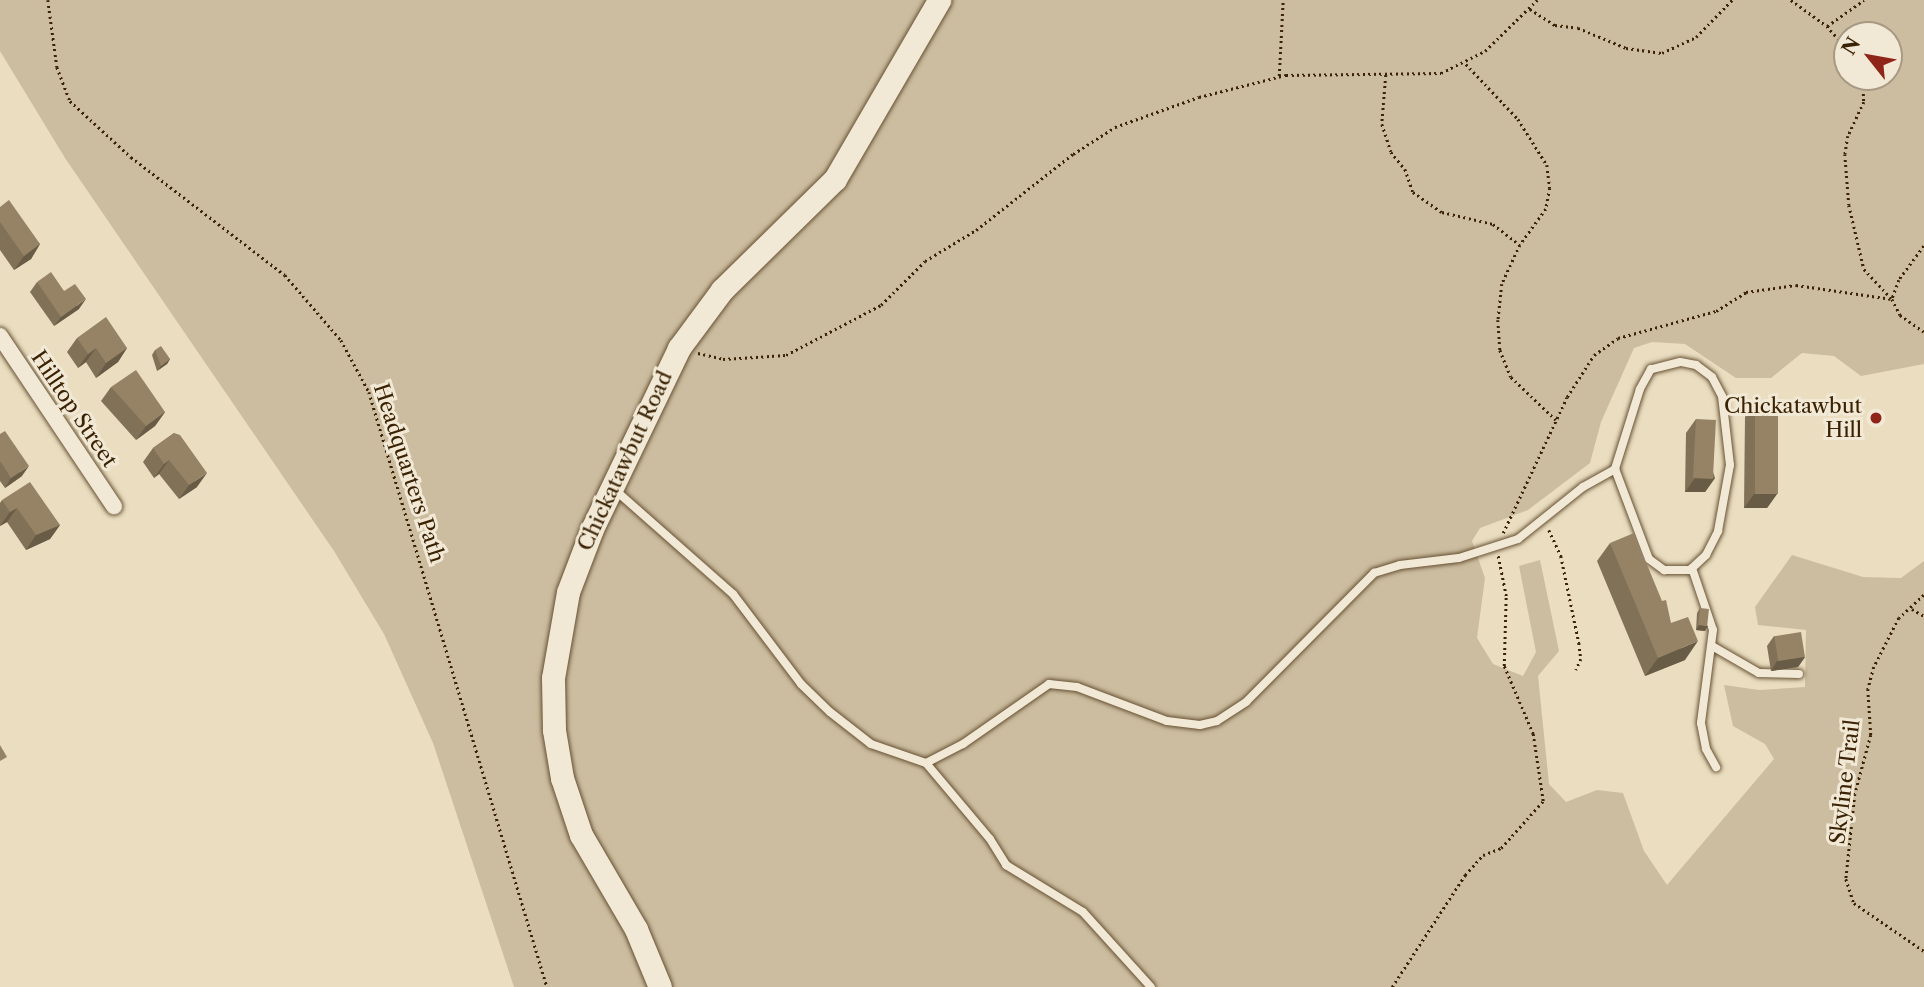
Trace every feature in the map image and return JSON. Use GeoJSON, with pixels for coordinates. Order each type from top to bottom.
{"type":"FeatureCollection","features":[{"type":"Feature","properties":{"kind":"main road","name":"Chickatawbut Road"},"geometry":{"type":"LineString","coordinates":[[660,987],[636,929],[575,820],[554,730],[553,678],[563,611],[578,562],[679,348],[722,290],[835,179],[939,0]]}},
{"type":"Feature","properties":{"kind":"street","name":"Hilltop Street"},"geometry":{"type":"LineString","coordinates":[[0,336],[114,506]]}},
{"type":"Feature","properties":{"kind":"lane"},"geometry":{"type":"LineString","coordinates":[[1680,362],[1696,365],[1712,377],[1722,396],[1731,465],[1718,531],[1706,555],[1692,568],[1668,571],[1649,559],[1615,469],[1640,389],[1651,369],[1680,362]]}},
{"type":"Feature","properties":{"kind":"lane"},"geometry":{"type":"LineString","coordinates":[[926,763],[1049,684],[1077,687],[1167,721],[1200,725],[1217,721],[1246,702],[1374,573],[1400,565],[1459,558],[1498,546],[1543,521],[1583,488],[1615,469]]}},
{"type":"Feature","properties":{"kind":"lane"},"geometry":{"type":"LineString","coordinates":[[612,487],[733,594],[801,684],[845,725],[881,749],[926,763],[990,839],[1006,864],[1083,912],[1151,987]]}},
{"type":"Feature","properties":{"kind":"lane"},"geometry":{"type":"LineString","coordinates":[[1692,568],[1709,607],[1712,646],[1702,723],[1706,749],[1716,767]]}},
{"type":"Feature","properties":{"kind":"lane"},"geometry":{"type":"LineString","coordinates":[[1712,646],[1765,675],[1799,674]]}},
{"type":"Feature","properties":{"kind":"path","name":"Headquarters Path"},"geometry":{"type":"LineString","coordinates":[[48,0],[57,68],[69,102],[131,158],[285,275],[341,340],[369,392],[547,987]]}},
{"type":"Feature","properties":{"kind":"path"},"geometry":{"type":"LineString","coordinates":[[1279,76],[1283,0]]}},
{"type":"Feature","properties":{"kind":"path"},"geometry":{"type":"LineString","coordinates":[[679,348],[723,359],[786,355],[881,306],[925,261],[976,230],[1115,127],[1279,76],[1441,73],[1466,64],[1537,0]]}},
{"type":"Feature","properties":{"kind":"path"},"geometry":{"type":"LineString","coordinates":[[1530,9],[1555,25],[1578,28],[1626,47],[1662,53],[1696,37],[1732,0]]}},
{"type":"Feature","properties":{"kind":"path"},"geometry":{"type":"LineString","coordinates":[[1791,0],[1833,33]]}},
{"type":"Feature","properties":{"kind":"path"},"geometry":{"type":"LineString","coordinates":[[1827,26],[1864,0]]}},
{"type":"Feature","properties":{"kind":"path"},"geometry":{"type":"LineString","coordinates":[[1466,64],[1518,119],[1547,165],[1550,188],[1546,209],[1520,245],[1502,284],[1500,350],[1511,377],[1556,420]]}},
{"type":"Feature","properties":{"kind":"path"},"geometry":{"type":"LineString","coordinates":[[1386,75],[1382,124],[1391,152],[1405,169],[1413,192],[1443,212],[1493,224],[1520,245]]}},
{"type":"Feature","properties":{"kind":"path"},"geometry":{"type":"LineString","coordinates":[[1864,91],[1864,102],[1848,136],[1845,154],[1849,205],[1864,269],[1892,299],[1900,315],[1924,331]]}},
{"type":"Feature","properties":{"kind":"path"},"geometry":{"type":"LineString","coordinates":[[1892,299],[1899,280],[1924,246]]}},
{"type":"Feature","properties":{"kind":"path"},"geometry":{"type":"LineString","coordinates":[[1543,521],[1561,556],[1579,643],[1576,670]]}},
{"type":"Feature","properties":{"kind":"path"},"geometry":{"type":"LineString","coordinates":[[1392,987],[1465,875],[1482,855],[1501,848],[1543,801],[1533,734],[1504,666],[1506,596],[1498,546]]}},
{"type":"Feature","properties":{"kind":"path","name":"Skyline Trail"},"geometry":{"type":"LineString","coordinates":[[1924,595],[1899,618],[1874,667],[1868,689],[1871,736],[1856,794],[1846,879],[1854,903],[1924,951]]}},
{"type":"Feature","properties":{"kind":"path"},"geometry":{"type":"LineString","coordinates":[[1910,608],[1924,616]]}},
{"type":"Feature","properties":{"kind":"shaded area"},"geometry":{"type":"Polygon","coordinates":[[[0,0],[1924,0],[1924,364],[1861,376],[1834,356],[1802,353],[1771,378],[1736,378],[1685,344],[1652,342],[1634,348],[1601,422],[1590,463],[1528,510],[1480,528],[1472,541],[1485,578],[1477,638],[1493,664],[1523,676],[1536,652],[1519,566],[1540,560],[1559,651],[1538,676],[1549,784],[1566,802],[1597,790],[1623,793],[1644,851],[1667,885],[1774,759],[1765,744],[1733,726],[1724,685],[1759,690],[1805,687],[1806,630],[1758,625],[1755,607],[1792,555],[1863,577],[1901,578],[1924,561],[1924,987],[514,987],[433,743],[384,634],[334,551],[65,158],[0,51],[0,0]]]}},
{"type":"Feature","properties":{"kind":"building"},"geometry":{"type":"Polygon","coordinates":[[[9,200],[40,244],[24,256],[0,222],[0,207],[9,200]]]}},
{"type":"Feature","properties":{"kind":"building"},"geometry":{"type":"Polygon","coordinates":[[[51,272],[64,291],[75,284],[86,299],[61,317],[37,282],[51,272]]]}},
{"type":"Feature","properties":{"kind":"building"},"geometry":{"type":"Polygon","coordinates":[[[106,317],[127,348],[106,363],[96,348],[88,354],[77,338],[106,317]]]}},
{"type":"Feature","properties":{"kind":"building"},"geometry":{"type":"Polygon","coordinates":[[[161,346],[170,359],[161,366],[155,350],[161,346]]]}},
{"type":"Feature","properties":{"kind":"building"},"geometry":{"type":"Polygon","coordinates":[[[136,370],[165,412],[146,426],[111,387],[136,370]]]}},
{"type":"Feature","properties":{"kind":"building"},"geometry":{"type":"Polygon","coordinates":[[[1755,403],[1778,403],[1778,494],[1755,494],[1755,403]]]}},
{"type":"Feature","properties":{"kind":"building"},"geometry":{"type":"Polygon","coordinates":[[[1696,419],[1716,420],[1713,479],[1693,478],[1696,419]]]}},
{"type":"Feature","properties":{"kind":"building"},"geometry":{"type":"Polygon","coordinates":[[[5,431],[29,466],[11,478],[0,461],[0,434],[5,431]]]}},
{"type":"Feature","properties":{"kind":"building"},"geometry":{"type":"Polygon","coordinates":[[[174,433],[180,435],[207,473],[189,485],[169,460],[164,464],[153,448],[174,433]]]}},
{"type":"Feature","properties":{"kind":"building"},"geometry":{"type":"Polygon","coordinates":[[[30,482],[60,525],[36,535],[17,508],[10,512],[2,500],[30,482]]]}},
{"type":"Feature","properties":{"kind":"building"},"geometry":{"type":"Polygon","coordinates":[[[1634,533],[1662,601],[1666,600],[1671,623],[1688,617],[1698,641],[1658,658],[1610,543],[1634,533]]]}},
{"type":"Feature","properties":{"kind":"building"},"geometry":{"type":"Polygon","coordinates":[[[1700,608],[1709,609],[1707,626],[1698,625],[1700,608]]]}},
{"type":"Feature","properties":{"kind":"building"},"geometry":{"type":"Polygon","coordinates":[[[1801,632],[1805,657],[1778,661],[1774,636],[1801,632]]]}},
{"type":"Feature","properties":{"kind":"building"},"geometry":{"type":"Polygon","coordinates":[[[0,745],[7,757],[0,761],[0,745]]]}},
{"type":"Feature","properties":{"kind":"place","name":"Chickatawbut Hill"},"geometry":{"type":"Point","coordinates":[1876,418]}}]}
